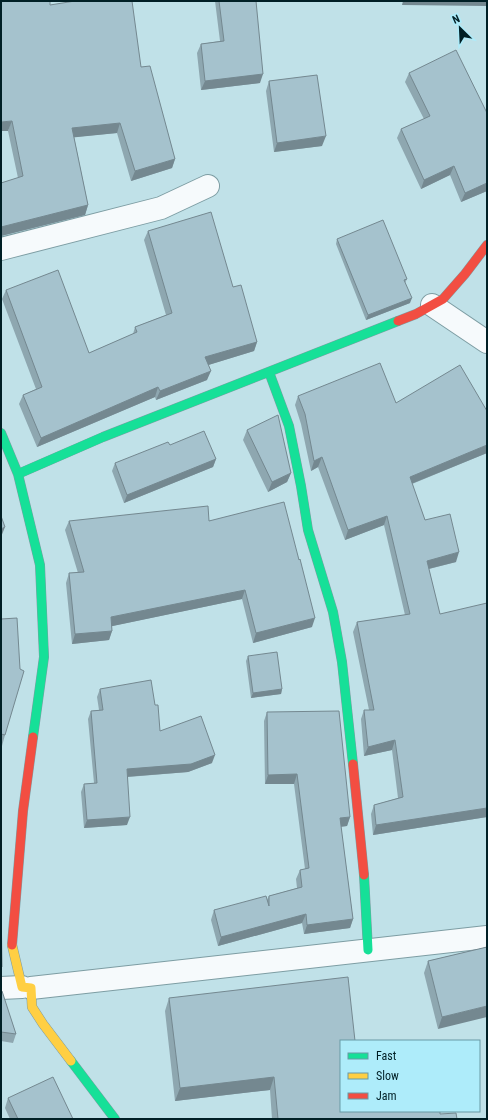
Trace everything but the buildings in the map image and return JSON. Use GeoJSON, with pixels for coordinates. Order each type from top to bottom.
{"type":"FeatureCollection","features":[{"type":"Feature","properties":{"kind":"street"},"geometry":{"type":"LineString","coordinates":[[1,249],[161,208],[208,186]]}},
{"type":"Feature","properties":{"kind":"street"},"geometry":{"type":"LineString","coordinates":[[18,474],[103,437],[416,314],[443,299],[465,274],[487,245]]}},
{"type":"Feature","properties":{"kind":"street"},"geometry":{"type":"LineString","coordinates":[[432,306],[487,342]]}},
{"type":"Feature","properties":{"kind":"street"},"geometry":{"type":"LineString","coordinates":[[269,372],[289,426],[302,486],[308,530],[333,612],[342,662],[363,862],[368,950]]}},
{"type":"Feature","properties":{"kind":"street"},"geometry":{"type":"LineString","coordinates":[[1,433],[18,474],[40,565],[44,657],[23,811],[12,944],[18,988],[43,1024],[115,1119]]}},
{"type":"Feature","properties":{"kind":"street"},"geometry":{"type":"LineString","coordinates":[[18,988],[487,937]]}},
{"type":"Feature","properties":{"kind":"traffic: fast"},"geometry":{"type":"LineString","coordinates":[[18,474],[103,437],[398,321]]}},
{"type":"Feature","properties":{"kind":"traffic: fast"},"geometry":{"type":"LineString","coordinates":[[269,372],[289,426],[308,530],[333,612],[342,662],[353,764]]}},
{"type":"Feature","properties":{"kind":"traffic: fast"},"geometry":{"type":"LineString","coordinates":[[1,433],[18,474],[40,565],[44,657],[33,737]]}},
{"type":"Feature","properties":{"kind":"traffic: fast"},"geometry":{"type":"LineString","coordinates":[[364,875],[368,950]]}},
{"type":"Feature","properties":{"kind":"traffic: fast"},"geometry":{"type":"LineString","coordinates":[[71,1061],[115,1119]]}},
{"type":"Feature","properties":{"kind":"traffic: slow"},"geometry":{"type":"LineString","coordinates":[[12,945],[22,987],[31,988],[32,1007],[71,1061]]}},
{"type":"Feature","properties":{"kind":"traffic: jam"},"geometry":{"type":"LineString","coordinates":[[398,321],[416,314],[443,299],[465,274],[487,245]]}},
{"type":"Feature","properties":{"kind":"traffic: jam"},"geometry":{"type":"LineString","coordinates":[[12,945],[23,811],[33,737]]}},
{"type":"Feature","properties":{"kind":"traffic: jam"},"geometry":{"type":"LineString","coordinates":[[353,764],[364,875]]}}]}
